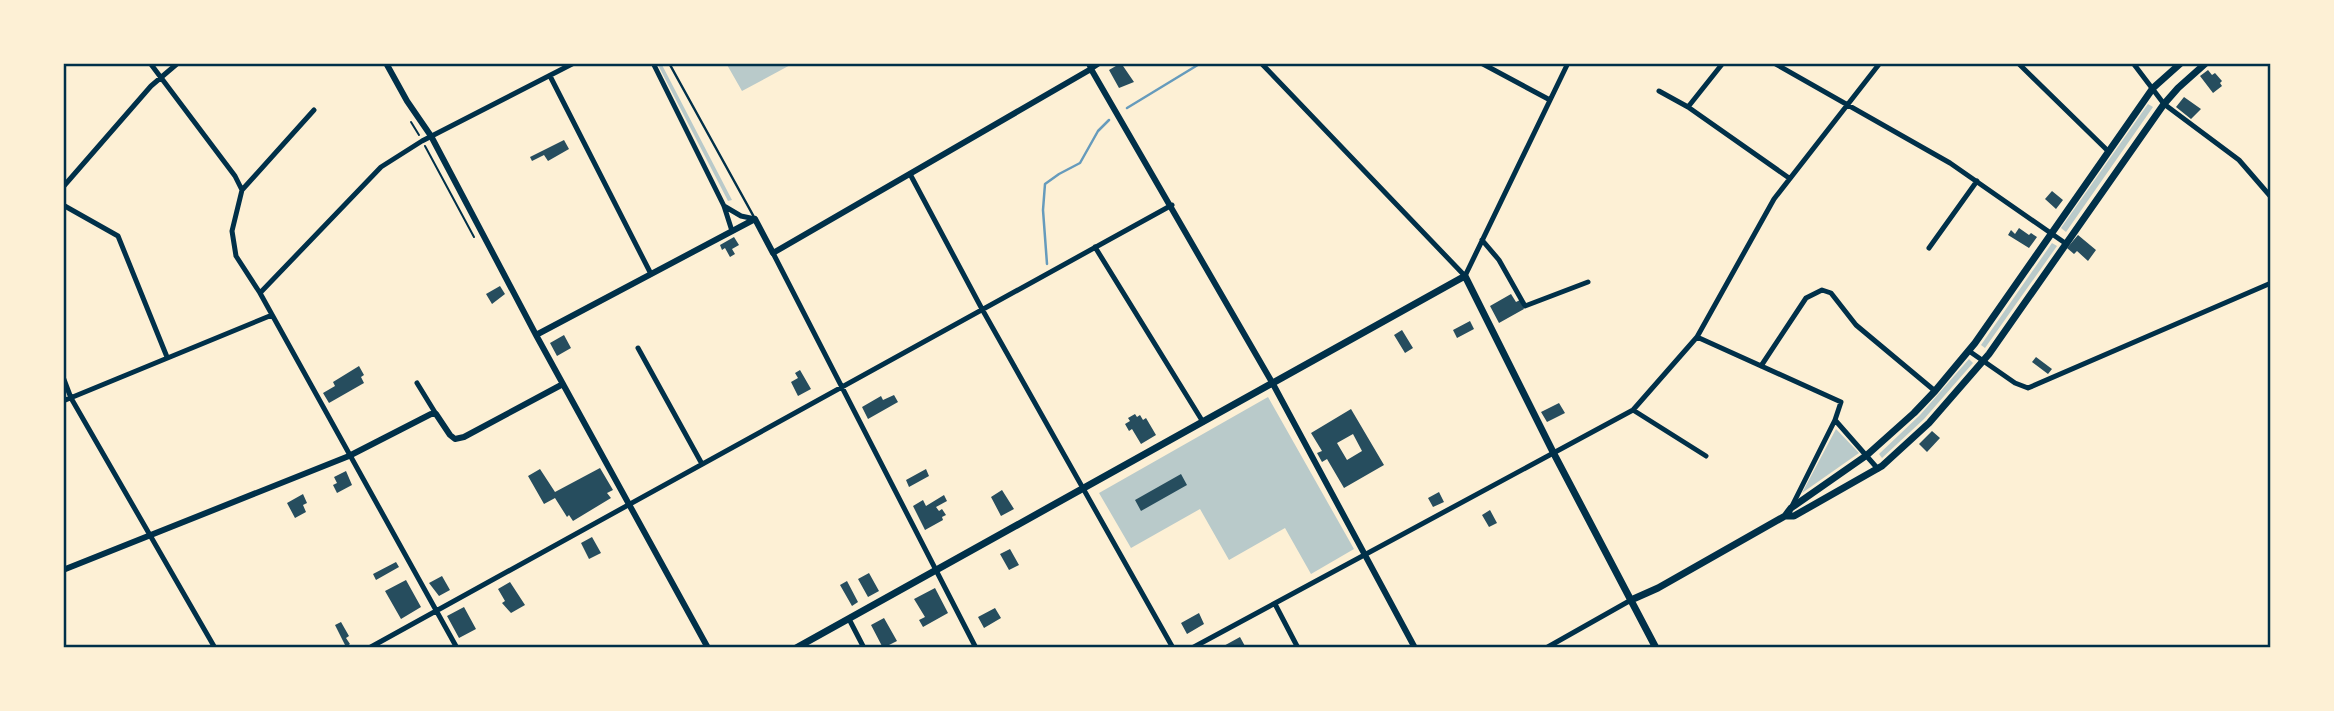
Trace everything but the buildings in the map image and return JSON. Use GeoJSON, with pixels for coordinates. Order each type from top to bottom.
{"type":"FeatureCollection","features":[{"type":"Feature","properties":{"kind":"main road"},"geometry":{"type":"LineString","coordinates":[[1790,513],[1867,455],[1914,414],[1935,391],[1969,351],[2153,88],[2181,63]]}},
{"type":"Feature","properties":{"kind":"main road"},"geometry":{"type":"LineString","coordinates":[[1631,600],[1658,588],[1790,513],[1878,468],[1929,423],[1982,361],[2164,104],[2206,63]]}},
{"type":"Feature","properties":{"kind":"main road"},"geometry":{"type":"LineString","coordinates":[[796,648],[1465,276],[1553,452],[1656,648]]}},
{"type":"Feature","properties":{"kind":"street"},"geometry":{"type":"LineString","coordinates":[[150,63],[235,176],[242,190]]}},
{"type":"Feature","properties":{"kind":"street"},"geometry":{"type":"LineString","coordinates":[[63,187],[151,86],[178,63]]}},
{"type":"Feature","properties":{"kind":"street"},"geometry":{"type":"LineString","coordinates":[[386,63],[431,136],[536,335],[708,648]]}},
{"type":"Feature","properties":{"kind":"street"},"geometry":{"type":"LineString","coordinates":[[260,293],[381,167],[431,136],[574,63]]}},
{"type":"Feature","properties":{"kind":"street"},"geometry":{"type":"LineString","coordinates":[[653,63],[724,206],[732,231]]}},
{"type":"Feature","properties":{"kind":"street"},"geometry":{"type":"LineString","coordinates":[[774,253],[1090,66],[1100,63]]}},
{"type":"Feature","properties":{"kind":"street"},"geometry":{"type":"LineString","coordinates":[[1261,63],[1465,276],[1568,63]]}},
{"type":"Feature","properties":{"kind":"street"},"geometry":{"type":"LineString","coordinates":[[1481,63],[1550,100]]}},
{"type":"Feature","properties":{"kind":"street"},"geometry":{"type":"LineString","coordinates":[[1688,107],[1723,63]]}},
{"type":"Feature","properties":{"kind":"street"},"geometry":{"type":"LineString","coordinates":[[1774,63],[1950,163],[2065,243]]}},
{"type":"Feature","properties":{"kind":"street"},"geometry":{"type":"LineString","coordinates":[[1192,648],[1633,410],[1697,337],[1768,209],[1789,178],[1880,63]]}},
{"type":"Feature","properties":{"kind":"street"},"geometry":{"type":"LineString","coordinates":[[2018,63],[2108,152]]}},
{"type":"Feature","properties":{"kind":"street"},"geometry":{"type":"LineString","coordinates":[[2133,63],[2164,104],[2239,160],[2271,197]]}},
{"type":"Feature","properties":{"kind":"street"},"geometry":{"type":"LineString","coordinates":[[1090,66],[1273,384],[1415,648]]}},
{"type":"Feature","properties":{"kind":"street"},"geometry":{"type":"LineString","coordinates":[[550,76],[651,274]]}},
{"type":"Feature","properties":{"kind":"street"},"geometry":{"type":"LineString","coordinates":[[1659,91],[1688,107],[1789,178]]}},
{"type":"Feature","properties":{"kind":"street"},"geometry":{"type":"LineString","coordinates":[[314,110],[242,190],[232,232],[236,256],[260,293],[457,648]]}},
{"type":"Feature","properties":{"kind":"street"},"geometry":{"type":"LineString","coordinates":[[910,174],[982,309],[1173,648]]}},
{"type":"Feature","properties":{"kind":"street"},"geometry":{"type":"LineString","coordinates":[[1929,248],[1977,181]]}},
{"type":"Feature","properties":{"kind":"street"},"geometry":{"type":"LineString","coordinates":[[63,205],[118,236],[167,357]]}},
{"type":"Feature","properties":{"kind":"street"},"geometry":{"type":"LineString","coordinates":[[369,648],[1172,205]]}},
{"type":"Feature","properties":{"kind":"street"},"geometry":{"type":"LineString","coordinates":[[724,206],[741,216],[755,219],[976,648]]}},
{"type":"Feature","properties":{"kind":"street"},"geometry":{"type":"LineString","coordinates":[[536,335],[755,219]]}},
{"type":"Feature","properties":{"kind":"street"},"geometry":{"type":"LineString","coordinates":[[1482,240],[1499,260],[1525,306],[1588,282]]}},
{"type":"Feature","properties":{"kind":"street"},"geometry":{"type":"LineString","coordinates":[[1096,247],[1203,422]]}},
{"type":"Feature","properties":{"kind":"street"},"geometry":{"type":"LineString","coordinates":[[1969,351],[2015,383],[2028,388],[2271,283]]}},
{"type":"Feature","properties":{"kind":"street"},"geometry":{"type":"LineString","coordinates":[[1761,366],[1807,298],[1822,290],[1831,293],[1856,325],[1935,391]]}},
{"type":"Feature","properties":{"kind":"street"},"geometry":{"type":"LineString","coordinates":[[63,401],[272,315]]}},
{"type":"Feature","properties":{"kind":"street"},"geometry":{"type":"LineString","coordinates":[[1697,337],[1841,402],[1790,513]]}},
{"type":"Feature","properties":{"kind":"street"},"geometry":{"type":"LineString","coordinates":[[638,348],[702,464]]}},
{"type":"Feature","properties":{"kind":"street"},"geometry":{"type":"LineString","coordinates":[[63,377],[71,398],[215,648]]}},
{"type":"Feature","properties":{"kind":"street"},"geometry":{"type":"LineString","coordinates":[[417,383],[455,439],[464,437],[563,384]]}},
{"type":"Feature","properties":{"kind":"street"},"geometry":{"type":"LineString","coordinates":[[1633,410],[1706,456]]}},
{"type":"Feature","properties":{"kind":"street"},"geometry":{"type":"LineString","coordinates":[[63,570],[349,456],[431,414],[436,414]]}},
{"type":"Feature","properties":{"kind":"street"},"geometry":{"type":"LineString","coordinates":[[1835,420],[1878,468]]}},
{"type":"Feature","properties":{"kind":"street"},"geometry":{"type":"LineString","coordinates":[[1546,648],[1631,600]]}},
{"type":"Feature","properties":{"kind":"street"},"geometry":{"type":"LineString","coordinates":[[1275,604],[1298,648]]}},
{"type":"Feature","properties":{"kind":"street"},"geometry":{"type":"LineString","coordinates":[[849,619],[864,648]]}},
{"type":"Feature","properties":{"kind":"lane"},"geometry":{"type":"LineString","coordinates":[[670,63],[755,219]]}},
{"type":"Feature","properties":{"kind":"shaded area"},"geometry":{"type":"Polygon","coordinates":[[[657,63],[661,63],[732,200],[728,201],[657,63]]]}},
{"type":"Feature","properties":{"kind":"shaded area"},"geometry":{"type":"Polygon","coordinates":[[[726,63],[794,63],[742,91],[726,63]]]}},
{"type":"Feature","properties":{"kind":"shaded area"},"geometry":{"type":"Polygon","coordinates":[[[2148,104],[2153,107],[2066,232],[2061,228],[2148,104]]]}},
{"type":"Feature","properties":{"kind":"shaded area"},"geometry":{"type":"Polygon","coordinates":[[[2052,243],[2057,246],[1985,348],[1981,345],[2052,243]]]}},
{"type":"Feature","properties":{"kind":"shaded area"},"geometry":{"type":"Polygon","coordinates":[[[1969,359],[1973,363],[1924,419],[1882,458],[1879,454],[1920,415],[1969,359]]]}},
{"type":"Feature","properties":{"kind":"shaded area"},"geometry":{"type":"Polygon","coordinates":[[[1268,397],[1354,549],[1311,574],[1285,528],[1229,560],[1200,509],[1131,548],[1099,493],[1268,397]]]}},
{"type":"Feature","properties":{"kind":"shaded area"},"geometry":{"type":"Polygon","coordinates":[[[1836,429],[1859,453],[1802,493],[1836,429]]]}},
{"type":"Feature","properties":{"kind":"waterway"},"geometry":{"type":"LineString","coordinates":[[1127,108],[1201,63]]}},
{"type":"Feature","properties":{"kind":"waterway"},"geometry":{"type":"LineString","coordinates":[[1047,264],[1043,210],[1045,184],[1080,163],[1098,131],[1109,120]]}}]}
